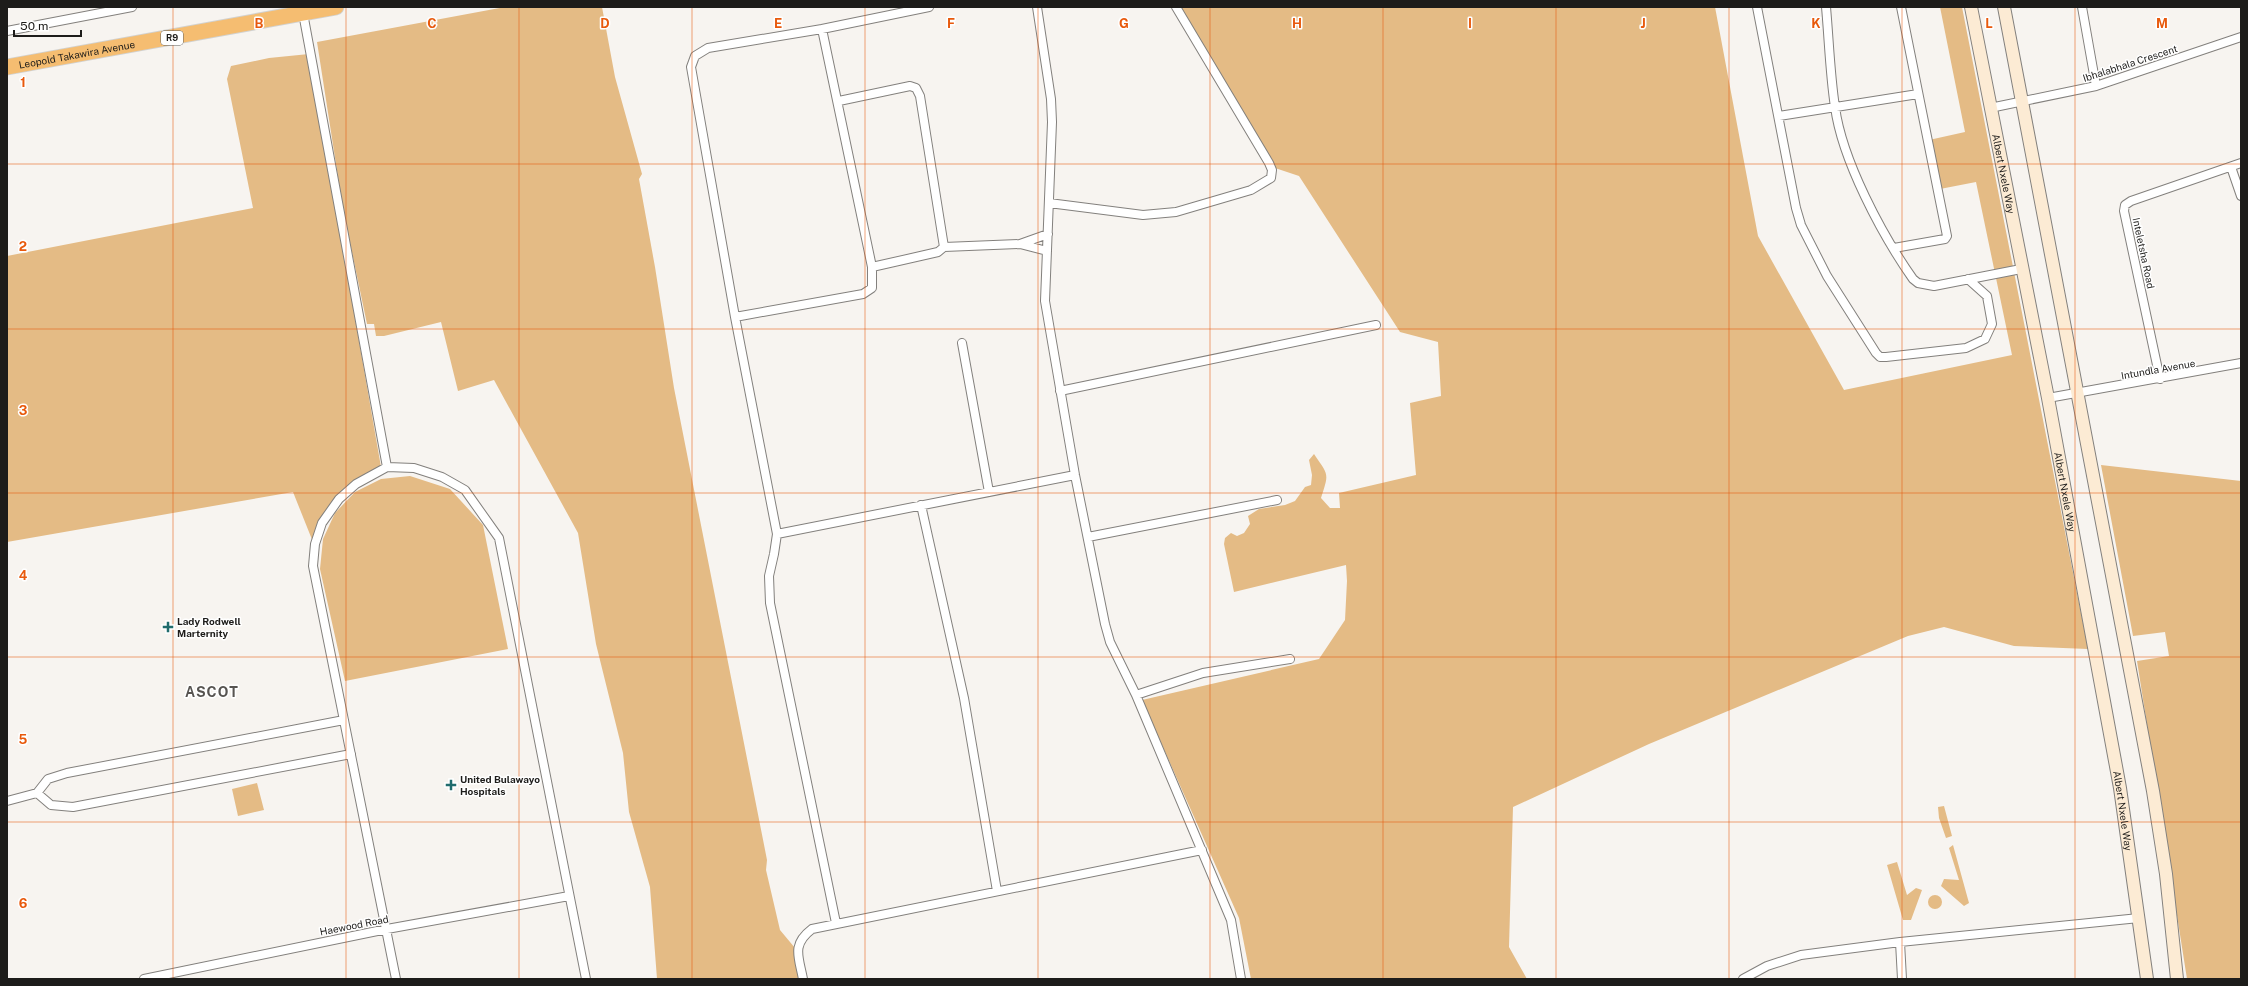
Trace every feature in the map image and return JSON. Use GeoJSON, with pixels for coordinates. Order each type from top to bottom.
{"type":"FeatureCollection","features":[{"type":"Feature","properties":{"kind":"highway","name":"Leopold Takawira Avenue"},"geometry":{"type":"LineString","coordinates":[[7,67],[336,7]]}},
{"type":"Feature","properties":{"kind":"main road","name":"Albert Nxele Way"},"geometry":{"type":"LineString","coordinates":[[1971,7],[2021,269],[2048,398],[2120,788],[2147,979]]}},
{"type":"Feature","properties":{"kind":"main road"},"geometry":{"type":"LineString","coordinates":[[2004,7],[2024,102],[2153,791],[2166,874],[2177,979]]}},
{"type":"Feature","properties":{"kind":"street"},"geometry":{"type":"LineString","coordinates":[[7,31],[132,7]]}},
{"type":"Feature","properties":{"kind":"street"},"geometry":{"type":"LineString","coordinates":[[836,923],[770,603],[769,576],[777,534],[735,317],[691,67],[695,56],[708,48],[822,29],[929,7]]}},
{"type":"Feature","properties":{"kind":"street"},"geometry":{"type":"LineString","coordinates":[[1037,7],[1051,99],[1045,301],[1060,391],[1107,632],[1136,695],[1231,920],[1241,979]]}},
{"type":"Feature","properties":{"kind":"street"},"geometry":{"type":"LineString","coordinates":[[1049,203],[1143,215],[1176,212],[1251,190],[1271,178],[1272,170],[1265,157],[1176,7]]}},
{"type":"Feature","properties":{"kind":"street"},"geometry":{"type":"LineString","coordinates":[[1757,7],[1796,208],[1801,225],[1827,276],[1878,355],[1886,357],[1966,348],[1985,339],[1992,324],[1986,296],[1968,279]]}},
{"type":"Feature","properties":{"kind":"street"},"geometry":{"type":"LineString","coordinates":[[1826,7],[1835,108],[1842,140],[1857,178],[1876,216],[1906,269],[1918,283],[1934,286],[2021,269]]}},
{"type":"Feature","properties":{"kind":"street"},"geometry":{"type":"LineString","coordinates":[[1894,248],[1945,239],[1947,236],[1901,7]]}},
{"type":"Feature","properties":{"kind":"street"},"geometry":{"type":"LineString","coordinates":[[2082,7],[2096,86]]}},
{"type":"Feature","properties":{"kind":"street"},"geometry":{"type":"LineString","coordinates":[[304,14],[388,467]]}},
{"type":"Feature","properties":{"kind":"street"},"geometry":{"type":"LineString","coordinates":[[735,317],[863,294],[872,288],[872,267],[839,101],[822,29]]}},
{"type":"Feature","properties":{"kind":"street","name":"Ibhalabhala Crescent"},"geometry":{"type":"LineString","coordinates":[[1990,108],[2096,86],[2241,37]]}},
{"type":"Feature","properties":{"kind":"street"},"geometry":{"type":"LineString","coordinates":[[839,101],[910,86],[918,91],[944,247]]}},
{"type":"Feature","properties":{"kind":"street"},"geometry":{"type":"LineString","coordinates":[[1779,116],[1918,94]]}},
{"type":"Feature","properties":{"kind":"street","name":"Inteletsha Road"},"geometry":{"type":"LineString","coordinates":[[2160,379],[2124,208],[2126,204],[2131,201],[2231,168],[2241,163]]}},
{"type":"Feature","properties":{"kind":"street"},"geometry":{"type":"LineString","coordinates":[[2231,168],[2241,196]]}},
{"type":"Feature","properties":{"kind":"street"},"geometry":{"type":"LineString","coordinates":[[1020,244],[1048,234]]}},
{"type":"Feature","properties":{"kind":"street"},"geometry":{"type":"LineString","coordinates":[[872,267],[938,252],[944,247],[1020,244],[1047,251]]}},
{"type":"Feature","properties":{"kind":"street"},"geometry":{"type":"LineString","coordinates":[[1060,391],[1376,325]]}},
{"type":"Feature","properties":{"kind":"street"},"geometry":{"type":"LineString","coordinates":[[962,342],[989,492]]}},
{"type":"Feature","properties":{"kind":"street","name":"Intundla Avenue"},"geometry":{"type":"LineString","coordinates":[[2048,398],[2160,379],[2241,363]]}},
{"type":"Feature","properties":{"kind":"street"},"geometry":{"type":"LineString","coordinates":[[396,979],[313,566],[315,544],[322,523],[339,499],[356,484],[388,467],[414,468],[442,477],[465,490],[499,538],[586,979]]}},
{"type":"Feature","properties":{"kind":"street"},"geometry":{"type":"LineString","coordinates":[[777,534],[1076,475]]}},
{"type":"Feature","properties":{"kind":"street"},"geometry":{"type":"LineString","coordinates":[[1088,537],[1277,500]]}},
{"type":"Feature","properties":{"kind":"street"},"geometry":{"type":"LineString","coordinates":[[921,505],[964,698],[997,891]]}},
{"type":"Feature","properties":{"kind":"street"},"geometry":{"type":"LineString","coordinates":[[1136,695],[1203,673],[1290,659]]}},
{"type":"Feature","properties":{"kind":"street"},"geometry":{"type":"LineString","coordinates":[[7,801],[37,793],[48,779],[67,773],[344,720]]}},
{"type":"Feature","properties":{"kind":"street"},"geometry":{"type":"LineString","coordinates":[[37,793],[51,805],[73,807],[351,754]]}},
{"type":"Feature","properties":{"kind":"street"},"geometry":{"type":"LineString","coordinates":[[804,979],[797,947],[802,936],[812,929],[1202,850]]}},
{"type":"Feature","properties":{"kind":"street","name":"Haewood Road"},"geometry":{"type":"LineString","coordinates":[[144,979],[387,929],[569,896]]}},
{"type":"Feature","properties":{"kind":"street"},"geometry":{"type":"LineString","coordinates":[[1743,979],[1767,966],[1801,955],[1900,942],[2139,918]]}},
{"type":"Feature","properties":{"kind":"street"},"geometry":{"type":"LineString","coordinates":[[1900,942],[1902,979]]}},
{"type":"Feature","properties":{"kind":"shaded area"},"geometry":{"type":"Polygon","coordinates":[[[505,7],[602,7],[615,77],[642,174],[639,179],[655,267],[674,388],[767,860],[766,870],[780,930],[795,948],[801,979],[657,979],[650,887],[629,812],[623,753],[596,644],[578,533],[494,380],[458,391],[441,322],[384,336],[376,336],[374,324],[367,324],[343,209],[317,42],[505,7]]]}},
{"type":"Feature","properties":{"kind":"shaded area"},"geometry":{"type":"Polygon","coordinates":[[[1177,7],[1715,7],[1758,236],[1844,390],[2012,355],[1976,182],[1940,189],[1929,140],[1965,132],[1940,7],[1962,7],[2088,649],[2014,646],[1944,627],[1908,636],[1649,744],[1513,807],[1509,947],[1527,979],[1251,979],[1239,918],[1142,700],[1319,659],[1345,620],[1347,581],[1346,565],[1234,592],[1224,544],[1225,538],[1231,533],[1237,536],[1244,533],[1250,524],[1248,516],[1259,509],[1285,505],[1295,501],[1305,487],[1311,485],[1312,475],[1309,460],[1314,454],[1323,467],[1326,475],[1321,498],[1330,508],[1340,508],[1339,493],[1416,475],[1410,403],[1441,396],[1438,342],[1400,332],[1299,176],[1275,168],[1177,7]]]}},
{"type":"Feature","properties":{"kind":"shaded area"},"geometry":{"type":"Polygon","coordinates":[[[309,54],[381,467],[355,481],[313,542],[293,492],[7,542],[7,256],[253,208],[227,79],[231,66],[269,58],[309,54]]]}},
{"type":"Feature","properties":{"kind":"shaded area"},"geometry":{"type":"Polygon","coordinates":[[[2101,465],[2241,481],[2241,979],[2187,979],[2137,661],[2169,656],[2165,632],[2133,636],[2101,465]]]}},
{"type":"Feature","properties":{"kind":"shaded area"},"geometry":{"type":"Polygon","coordinates":[[[410,476],[450,489],[483,525],[508,649],[345,681],[320,569],[323,539],[335,513],[355,492],[381,479],[410,476]]]}},
{"type":"Feature","properties":{"kind":"shaded area"},"geometry":{"type":"Polygon","coordinates":[[[257,783],[264,810],[238,816],[232,789],[257,783]]]}},
{"type":"Feature","properties":{"kind":"shaded area"},"geometry":{"type":"Polygon","coordinates":[[[1944,806],[1952,836],[1946,838],[1939,818],[1938,807],[1944,806]]]}},
{"type":"Feature","properties":{"kind":"shaded area"},"geometry":{"type":"Polygon","coordinates":[[[1953,845],[1969,903],[1964,906],[1941,886],[1944,879],[1959,880],[1949,848],[1953,845]]]}},
{"type":"Feature","properties":{"kind":"shaded area"},"geometry":{"type":"Polygon","coordinates":[[[1897,862],[1907,895],[1916,888],[1922,890],[1911,920],[1903,920],[1887,865],[1897,862]]]}},
{"type":"Feature","properties":{"kind":"shaded area"},"geometry":{"type":"Polygon","coordinates":[[[1935,895],[1940,897],[1942,902],[1940,907],[1935,909],[1930,907],[1928,902],[1930,897],[1935,895]]]}},
{"type":"Feature","properties":{"kind":"place","name":"Lady Rodwell Marternity"},"geometry":{"type":"Point","coordinates":[168,627]}},
{"type":"Feature","properties":{"kind":"place","name":"United Bulawayo Hospitals"},"geometry":{"type":"Point","coordinates":[451,785]}},
{"type":"Feature","properties":{"kind":"district","name":"ASCOT"},"geometry":{"type":"Point","coordinates":[212,692]}}]}
